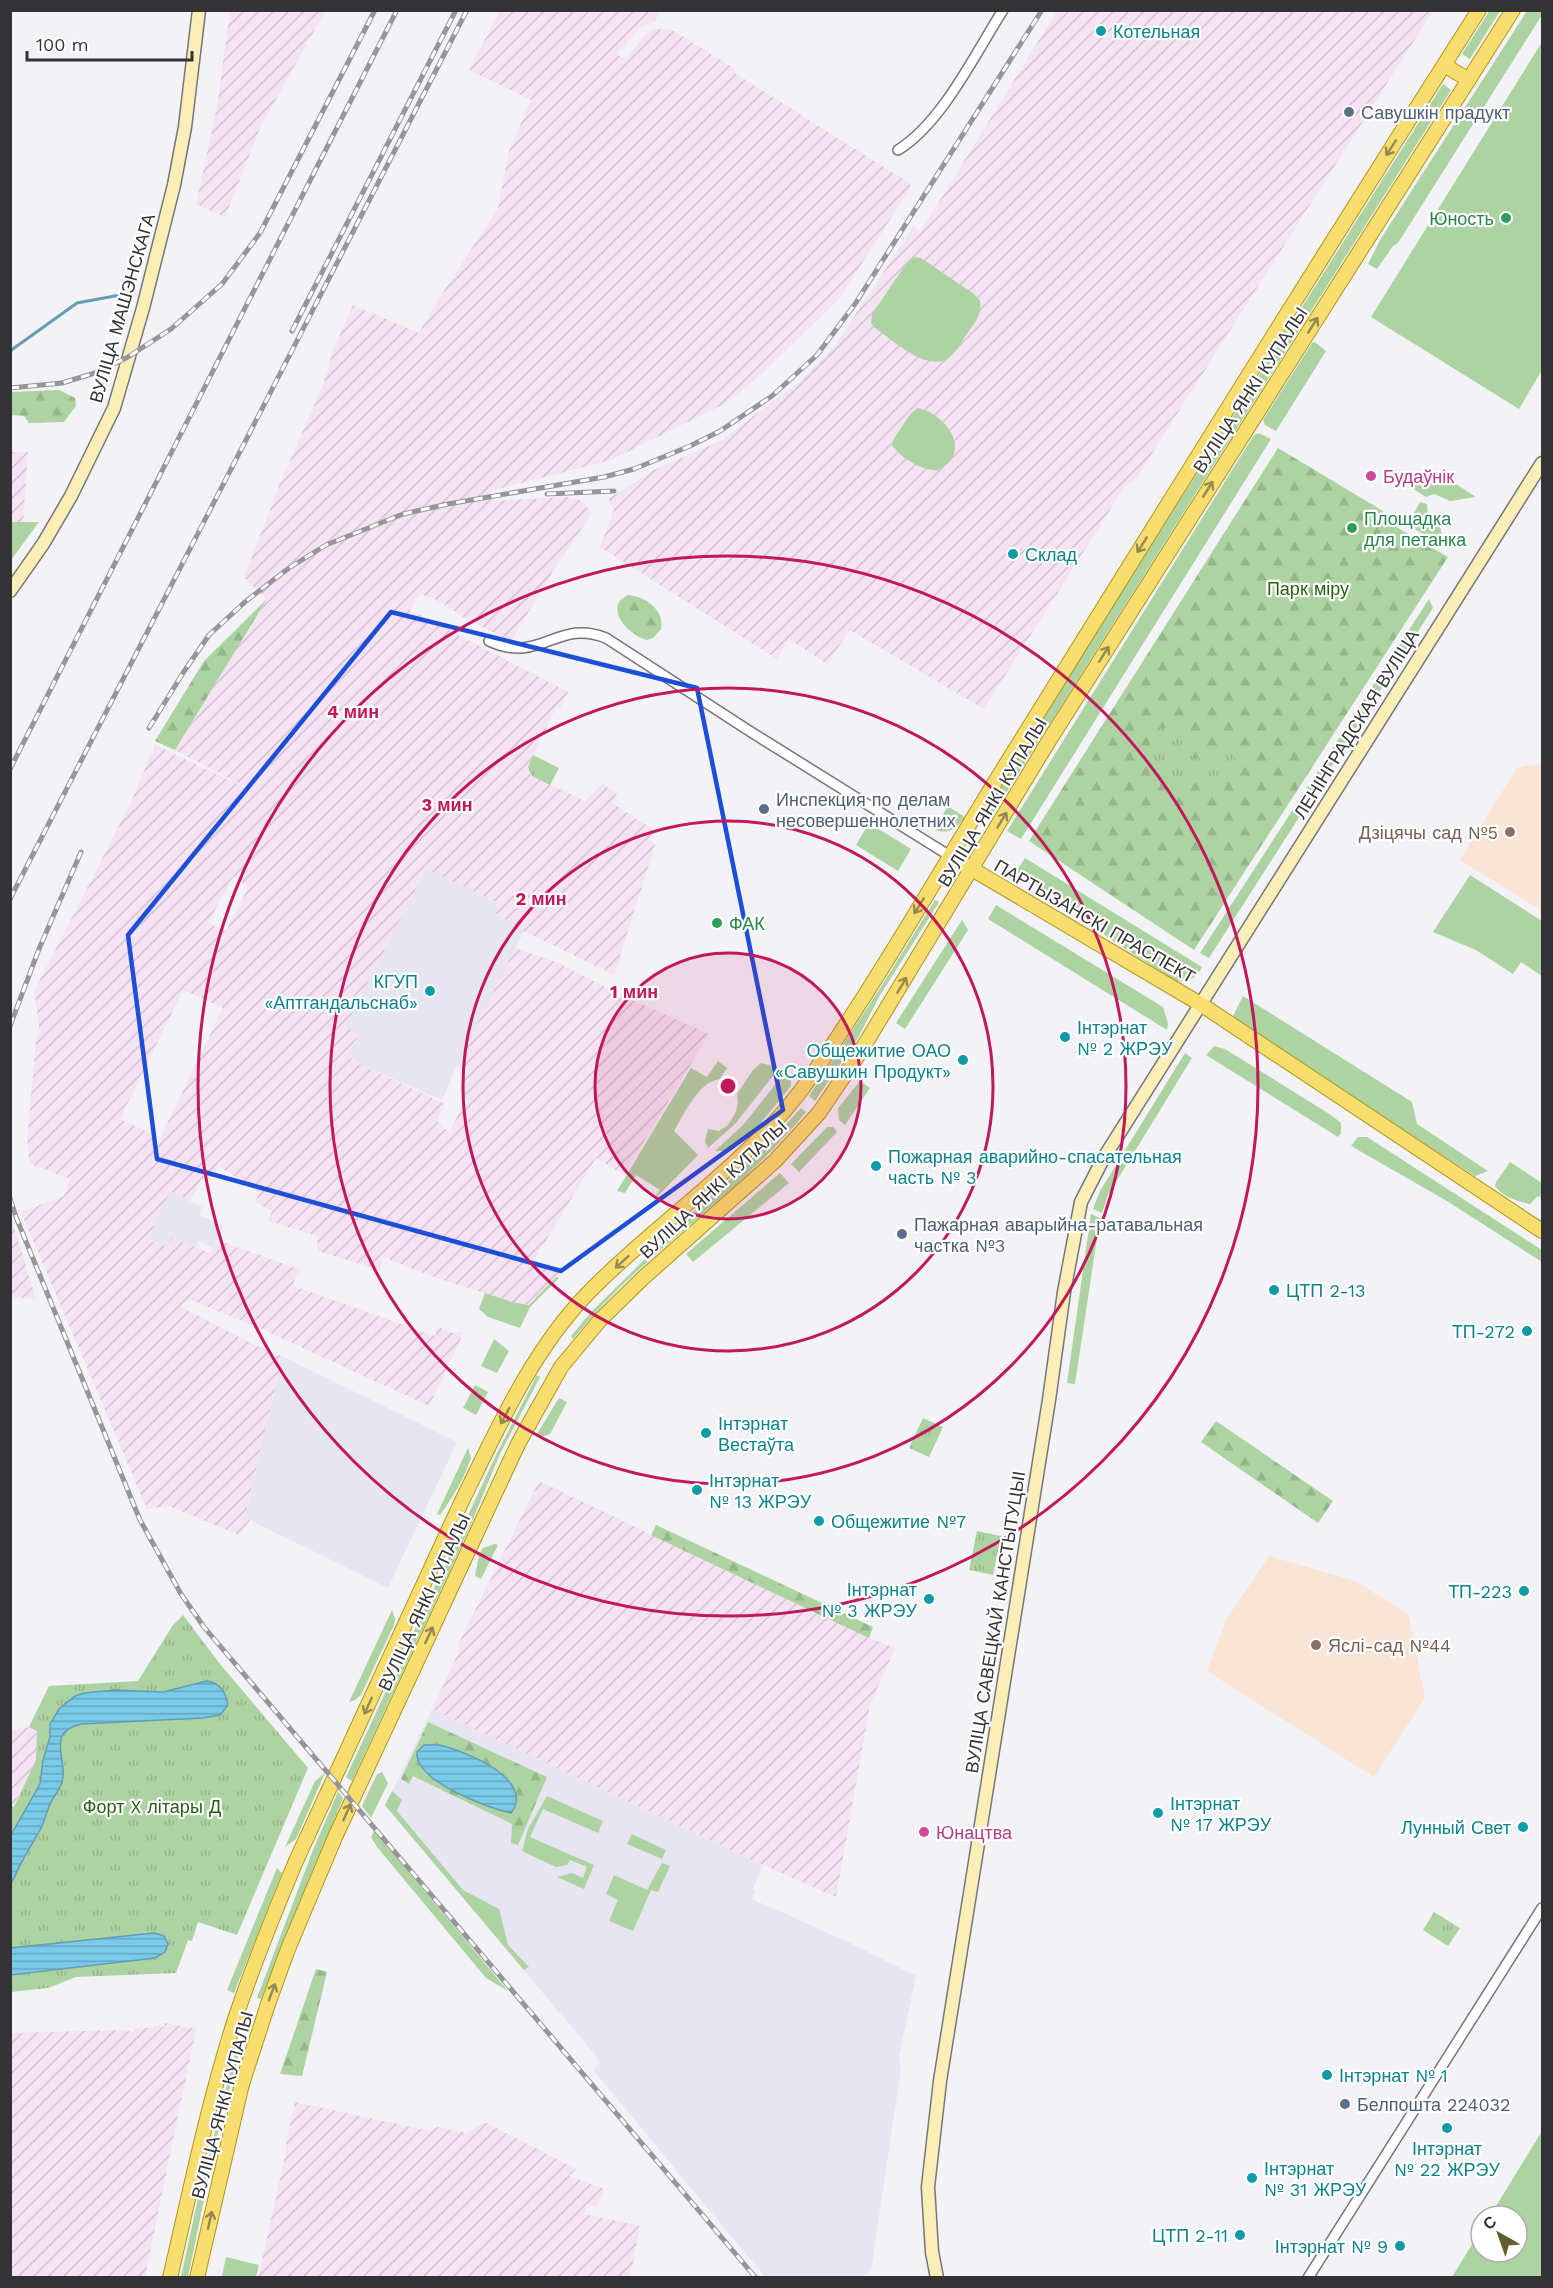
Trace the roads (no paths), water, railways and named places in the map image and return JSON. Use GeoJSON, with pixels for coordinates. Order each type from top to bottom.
{"type":"FeatureCollection","features":[{"type":"Feature","properties":{"kind":"main road","name":"ВУЛІЦА МАШЭНСКАГА"},"geometry":{"type":"LineString","coordinates":[[10,591],[43,544],[71,496],[114,408],[174,185],[185,127],[199,10]]}},
{"type":"Feature","properties":{"kind":"main road","name":"ВУЛІЦА ЯНКІ КУПАЛЫ"},"geometry":{"type":"LineString","coordinates":[[170,2277],[201,2140],[235,2020],[296,1861],[461,1503],[540,1353],[556,1330],[588,1293],[724,1173],[778,1120],[810,1078],[1479,10]]}},
{"type":"Feature","properties":{"kind":"main road","name":"ВУЛІЦА ЯНКІ КУПАЛЫ"},"geometry":{"type":"LineString","coordinates":[[197,2277],[242,2084],[259,2028],[288,1949],[344,1818],[518,1444],[561,1367],[600,1320],[643,1278],[775,1161],[819,1113],[859,1054],[1056,729],[1513,10]]}},
{"type":"Feature","properties":{"kind":"main road"},"geometry":{"type":"LineString","coordinates":[[1444,65],[1469,80]]}},
{"type":"Feature","properties":{"kind":"main road","name":"ЛЕНІНГРАДСКАЯ ВУЛІЦА"},"geometry":{"type":"LineString","coordinates":[[1202,1005],[1542,463]]}},
{"type":"Feature","properties":{"kind":"main road","name":"ПАРТЫЗАНСКІ ПРАСПЕКТ"},"geometry":{"type":"LineString","coordinates":[[950,856],[1202,1005],[1542,1231]]}},
{"type":"Feature","properties":{"kind":"main road","name":"ВУЛІЦА САВЕЦКАЙ КАНСТЫТУЦЫІ"},"geometry":{"type":"LineString","coordinates":[[937,2277],[932,2252],[928,2187],[933,2132],[1049,1400],[1064,1292],[1081,1202],[1103,1160],[1202,1005]]}},
{"type":"Feature","properties":{"kind":"main road"},"geometry":{"type":"LineString","coordinates":[[540,1353],[561,1367]]}},
{"type":"Feature","properties":{"kind":"main road"},"geometry":{"type":"LineString","coordinates":[[235,2020],[259,2028]]}},
{"type":"Feature","properties":{"kind":"street"},"geometry":{"type":"LineString","coordinates":[[898,150],[909,143],[932,120],[1003,10]]}},
{"type":"Feature","properties":{"kind":"street","name":"ПАРТЫЗАНСКІ ПРАСПЕКТ"},"geometry":{"type":"LineString","coordinates":[[489,641],[503,647],[522,650],[573,632],[586,632],[606,638],[950,856]]}},
{"type":"Feature","properties":{"kind":"street"},"geometry":{"type":"LineString","coordinates":[[1308,2277],[1542,1908]]}},
{"type":"Feature","properties":{"kind":"water"},"geometry":{"type":"Polygon","coordinates":[[[207,1681],[219,1686],[226,1696],[228,1705],[220,1715],[203,1718],[81,1724],[70,1728],[63,1734],[60,1748],[63,1774],[61,1785],[11,1885],[11,1835],[40,1784],[43,1760],[50,1737],[50,1724],[59,1709],[75,1696],[85,1693],[115,1690],[163,1692],[207,1681]]]}},
{"type":"Feature","properties":{"kind":"water"},"geometry":{"type":"Polygon","coordinates":[[[424,1745],[438,1745],[454,1749],[495,1769],[507,1779],[514,1789],[516,1801],[511,1813],[470,1799],[439,1783],[419,1763],[417,1752],[424,1745]]]}},
{"type":"Feature","properties":{"kind":"water"},"geometry":{"type":"Polygon","coordinates":[[[154,1933],[164,1936],[168,1944],[165,1952],[155,1958],[11,1975],[11,1948],[154,1933]]]}},
{"type":"Feature","properties":{"kind":"waterway"},"geometry":{"type":"LineString","coordinates":[[10,351],[77,303],[120,295]]}},
{"type":"Feature","properties":{"kind":"railway"},"geometry":{"type":"LineString","coordinates":[[10,388],[62,383],[95,373],[128,357],[171,329],[222,284],[260,233],[375,10]]}},
{"type":"Feature","properties":{"kind":"railway"},"geometry":{"type":"LineString","coordinates":[[10,769],[397,10]]}},
{"type":"Feature","properties":{"kind":"railway"},"geometry":{"type":"LineString","coordinates":[[292,331],[456,10]]}},
{"type":"Feature","properties":{"kind":"railway"},"geometry":{"type":"LineString","coordinates":[[10,899],[467,10]]}},
{"type":"Feature","properties":{"kind":"railway"},"geometry":{"type":"LineString","coordinates":[[149,728],[209,635],[246,601],[289,568],[326,545],[403,514],[604,477],[634,469],[720,431],[772,396],[817,355],[855,304],[1042,10]]}},
{"type":"Feature","properties":{"kind":"railway"},"geometry":{"type":"LineString","coordinates":[[547,494],[614,491]]}},
{"type":"Feature","properties":{"kind":"railway"},"geometry":{"type":"LineString","coordinates":[[10,1026],[39,949],[81,852]]}},
{"type":"Feature","properties":{"kind":"railway"},"geometry":{"type":"LineString","coordinates":[[10,1198],[140,1520],[181,1594],[204,1627],[756,2278]]}},
{"type":"Feature","properties":{"kind":"place","name":"Котельная"},"geometry":{"type":"Point","coordinates":[1101,31]}},
{"type":"Feature","properties":{"kind":"place","name":"Савушкін прадукт"},"geometry":{"type":"Point","coordinates":[1349,112]}},
{"type":"Feature","properties":{"kind":"place","name":"Юность"},"geometry":{"type":"Point","coordinates":[1506,218]}},
{"type":"Feature","properties":{"kind":"place","name":"Будаўнік"},"geometry":{"type":"Point","coordinates":[1371,476]}},
{"type":"Feature","properties":{"kind":"place","name":"Площадка для петанка"},"geometry":{"type":"Point","coordinates":[1352,528]}},
{"type":"Feature","properties":{"kind":"place","name":"Склад"},"geometry":{"type":"Point","coordinates":[1013,554]}},
{"type":"Feature","properties":{"kind":"place","name":"Инспекция по делам несовершеннолетних"},"geometry":{"type":"Point","coordinates":[764,809]}},
{"type":"Feature","properties":{"kind":"place","name":"Дзіцячы сад №5"},"geometry":{"type":"Point","coordinates":[1510,832]}},
{"type":"Feature","properties":{"kind":"place","name":"ФАК"},"geometry":{"type":"Point","coordinates":[717,923]}},
{"type":"Feature","properties":{"kind":"place","name":"КГУП «Аптгандальснаб»"},"geometry":{"type":"Point","coordinates":[430,991]}},
{"type":"Feature","properties":{"kind":"place","name":"Інтэрнат № 2 ЖРЭУ"},"geometry":{"type":"Point","coordinates":[1065,1037]}},
{"type":"Feature","properties":{"kind":"place","name":"Общежитие ОАО «Савушкин Продукт»"},"geometry":{"type":"Point","coordinates":[963,1060]}},
{"type":"Feature","properties":{"kind":"place","name":"Пожарная аварийно-спасательная часть № 3"},"geometry":{"type":"Point","coordinates":[876,1166]}},
{"type":"Feature","properties":{"kind":"place","name":"Пажарная аварыйна-ратавальная частка №3"},"geometry":{"type":"Point","coordinates":[902,1234]}},
{"type":"Feature","properties":{"kind":"place","name":"ЦТП 2-13"},"geometry":{"type":"Point","coordinates":[1274,1290]}},
{"type":"Feature","properties":{"kind":"place","name":"ТП-272"},"geometry":{"type":"Point","coordinates":[1527,1331]}},
{"type":"Feature","properties":{"kind":"place","name":"Інтэрнат Вестаўта"},"geometry":{"type":"Point","coordinates":[706,1433]}},
{"type":"Feature","properties":{"kind":"place","name":"Інтэрнат № 13 ЖРЭУ"},"geometry":{"type":"Point","coordinates":[697,1490]}},
{"type":"Feature","properties":{"kind":"place","name":"Общежитие №7"},"geometry":{"type":"Point","coordinates":[819,1521]}},
{"type":"Feature","properties":{"kind":"place","name":"ТП-223"},"geometry":{"type":"Point","coordinates":[1524,1591]}},
{"type":"Feature","properties":{"kind":"place","name":"Інтэрнат № 3 ЖРЭУ"},"geometry":{"type":"Point","coordinates":[929,1599]}},
{"type":"Feature","properties":{"kind":"place","name":"Яслі-сад №44"},"geometry":{"type":"Point","coordinates":[1316,1645]}},
{"type":"Feature","properties":{"kind":"place","name":"Інтэрнат № 17 ЖРЭУ"},"geometry":{"type":"Point","coordinates":[1158,1813]}},
{"type":"Feature","properties":{"kind":"place","name":"Лунный Свет"},"geometry":{"type":"Point","coordinates":[1523,1827]}},
{"type":"Feature","properties":{"kind":"place","name":"Юнацтва"},"geometry":{"type":"Point","coordinates":[924,1832]}},
{"type":"Feature","properties":{"kind":"place","name":"Інтэрнат № 1"},"geometry":{"type":"Point","coordinates":[1327,2075]}},
{"type":"Feature","properties":{"kind":"place","name":"Белпошта 224032"},"geometry":{"type":"Point","coordinates":[1345,2104]}},
{"type":"Feature","properties":{"kind":"place","name":"Інтэрнат № 22 ЖРЭУ"},"geometry":{"type":"Point","coordinates":[1447,2128]}},
{"type":"Feature","properties":{"kind":"place","name":"Інтэрнат № 31 ЖРЭУ"},"geometry":{"type":"Point","coordinates":[1252,2178]}},
{"type":"Feature","properties":{"kind":"place","name":"ЦТП 2-11"},"geometry":{"type":"Point","coordinates":[1240,2235]}},
{"type":"Feature","properties":{"kind":"place","name":"Інтэрнат № 9"},"geometry":{"type":"Point","coordinates":[1400,2246]}},
{"type":"Feature","properties":{"kind":"park label","name":"Парк міру"},"geometry":{"type":"Point","coordinates":[1308,588]}},
{"type":"Feature","properties":{"kind":"park label","name":"Форт X літары Д"},"geometry":{"type":"Point","coordinates":[152,1806]}}]}
